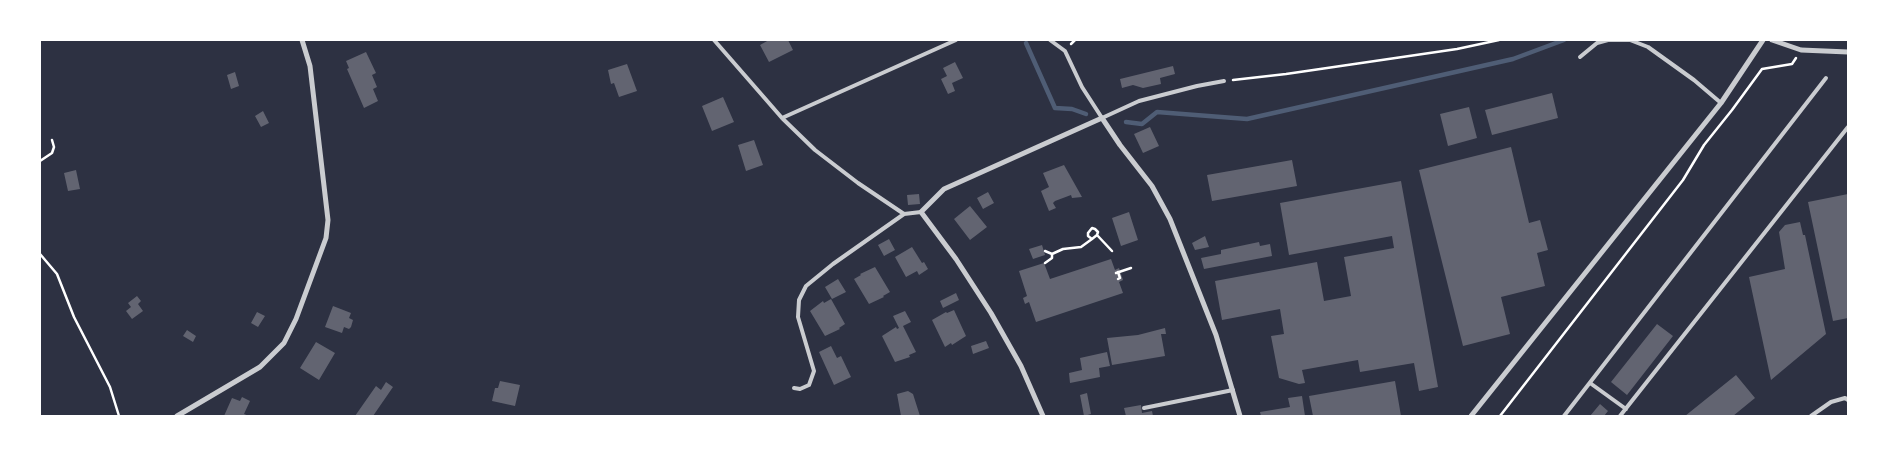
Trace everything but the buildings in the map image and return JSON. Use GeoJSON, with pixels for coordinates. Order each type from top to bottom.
{"type":"FeatureCollection","features":[{"type":"Feature","properties":{"kind":"street"},"geometry":{"type":"LineString","coordinates":[[177,416],[260,367],[284,343],[296,319],[326,238],[328,230],[327,211],[310,66],[302,40]]}},
{"type":"Feature","properties":{"kind":"street"},"geometry":{"type":"LineString","coordinates":[[1471,416],[1721,103],[1763,40]]}},
{"type":"Feature","properties":{"kind":"street"},"geometry":{"type":"LineString","coordinates":[[1772,40],[1801,50],[1848,52]]}},
{"type":"Feature","properties":{"kind":"street"},"geometry":{"type":"LineString","coordinates":[[1044,416],[1021,366],[992,313],[956,259],[921,212],[944,189],[1102,118],[1152,186],[1170,219],[1216,334],[1240,416]]}},
{"type":"Feature","properties":{"kind":"lane"},"geometry":{"type":"LineString","coordinates":[[714,40],[782,118],[815,150],[836,167],[904,214]]}},
{"type":"Feature","properties":{"kind":"lane"},"geometry":{"type":"LineString","coordinates":[[782,118],[956,40]]}},
{"type":"Feature","properties":{"kind":"lane"},"geometry":{"type":"LineString","coordinates":[[1050,40],[1065,51],[1082,87],[1102,118],[1139,101],[1197,86],[1224,82]]}},
{"type":"Feature","properties":{"kind":"lane"},"geometry":{"type":"LineString","coordinates":[[1580,56],[1597,43],[1608,40],[1630,40],[1648,47],[1694,80],[1721,103]]}},
{"type":"Feature","properties":{"kind":"lane"},"geometry":{"type":"LineString","coordinates":[[1564,416],[1826,78]]}},
{"type":"Feature","properties":{"kind":"lane"},"geometry":{"type":"LineString","coordinates":[[1620,416],[1848,126]]}},
{"type":"Feature","properties":{"kind":"lane"},"geometry":{"type":"LineString","coordinates":[[794,388],[800,389],[809,385],[814,371],[798,317],[799,300],[806,286],[833,264],[904,214],[921,212]]}},
{"type":"Feature","properties":{"kind":"lane"},"geometry":{"type":"LineString","coordinates":[[1590,383],[1626,409]]}},
{"type":"Feature","properties":{"kind":"lane"},"geometry":{"type":"LineString","coordinates":[[1144,408],[1233,390]]}},
{"type":"Feature","properties":{"kind":"lane"},"geometry":{"type":"LineString","coordinates":[[1811,416],[1831,402],[1845,398],[1848,400]]}},
{"type":"Feature","properties":{"kind":"path"},"geometry":{"type":"LineString","coordinates":[[1224,82],[1457,49],[1499,40]]}},
{"type":"Feature","properties":{"kind":"path"},"geometry":{"type":"LineString","coordinates":[[1500,416],[1683,180],[1704,144],[1762,69],[1792,64],[1801,50]]}},
{"type":"Feature","properties":{"kind":"path"},"geometry":{"type":"LineString","coordinates":[[40,161],[52,153],[54,147],[52,140]]}},
{"type":"Feature","properties":{"kind":"path"},"geometry":{"type":"LineString","coordinates":[[1092,239],[1088,236],[1089,230],[1092,228],[1098,232],[1097,235],[1112,251]]}},
{"type":"Feature","properties":{"kind":"path"},"geometry":{"type":"LineString","coordinates":[[1045,251],[1052,254],[1063,249],[1081,247],[1097,235]]}},
{"type":"Feature","properties":{"kind":"path"},"geometry":{"type":"LineString","coordinates":[[40,254],[57,274],[74,317],[110,387],[119,416]]}},
{"type":"Feature","properties":{"kind":"path"},"geometry":{"type":"LineString","coordinates":[[1045,263],[1052,258],[1052,254]]}},
{"type":"Feature","properties":{"kind":"path"},"geometry":{"type":"LineString","coordinates":[[1118,279],[1120,278],[1117,273],[1131,268]]}},
{"type":"Feature","properties":{"kind":"waterway"},"geometry":{"type":"LineString","coordinates":[[1126,122],[1142,124],[1157,112],[1247,119],[1513,59],[1564,40]]}},
{"type":"Feature","properties":{"kind":"waterway"},"geometry":{"type":"LineString","coordinates":[[1026,43],[1055,108],[1072,109],[1086,114]]}}]}
